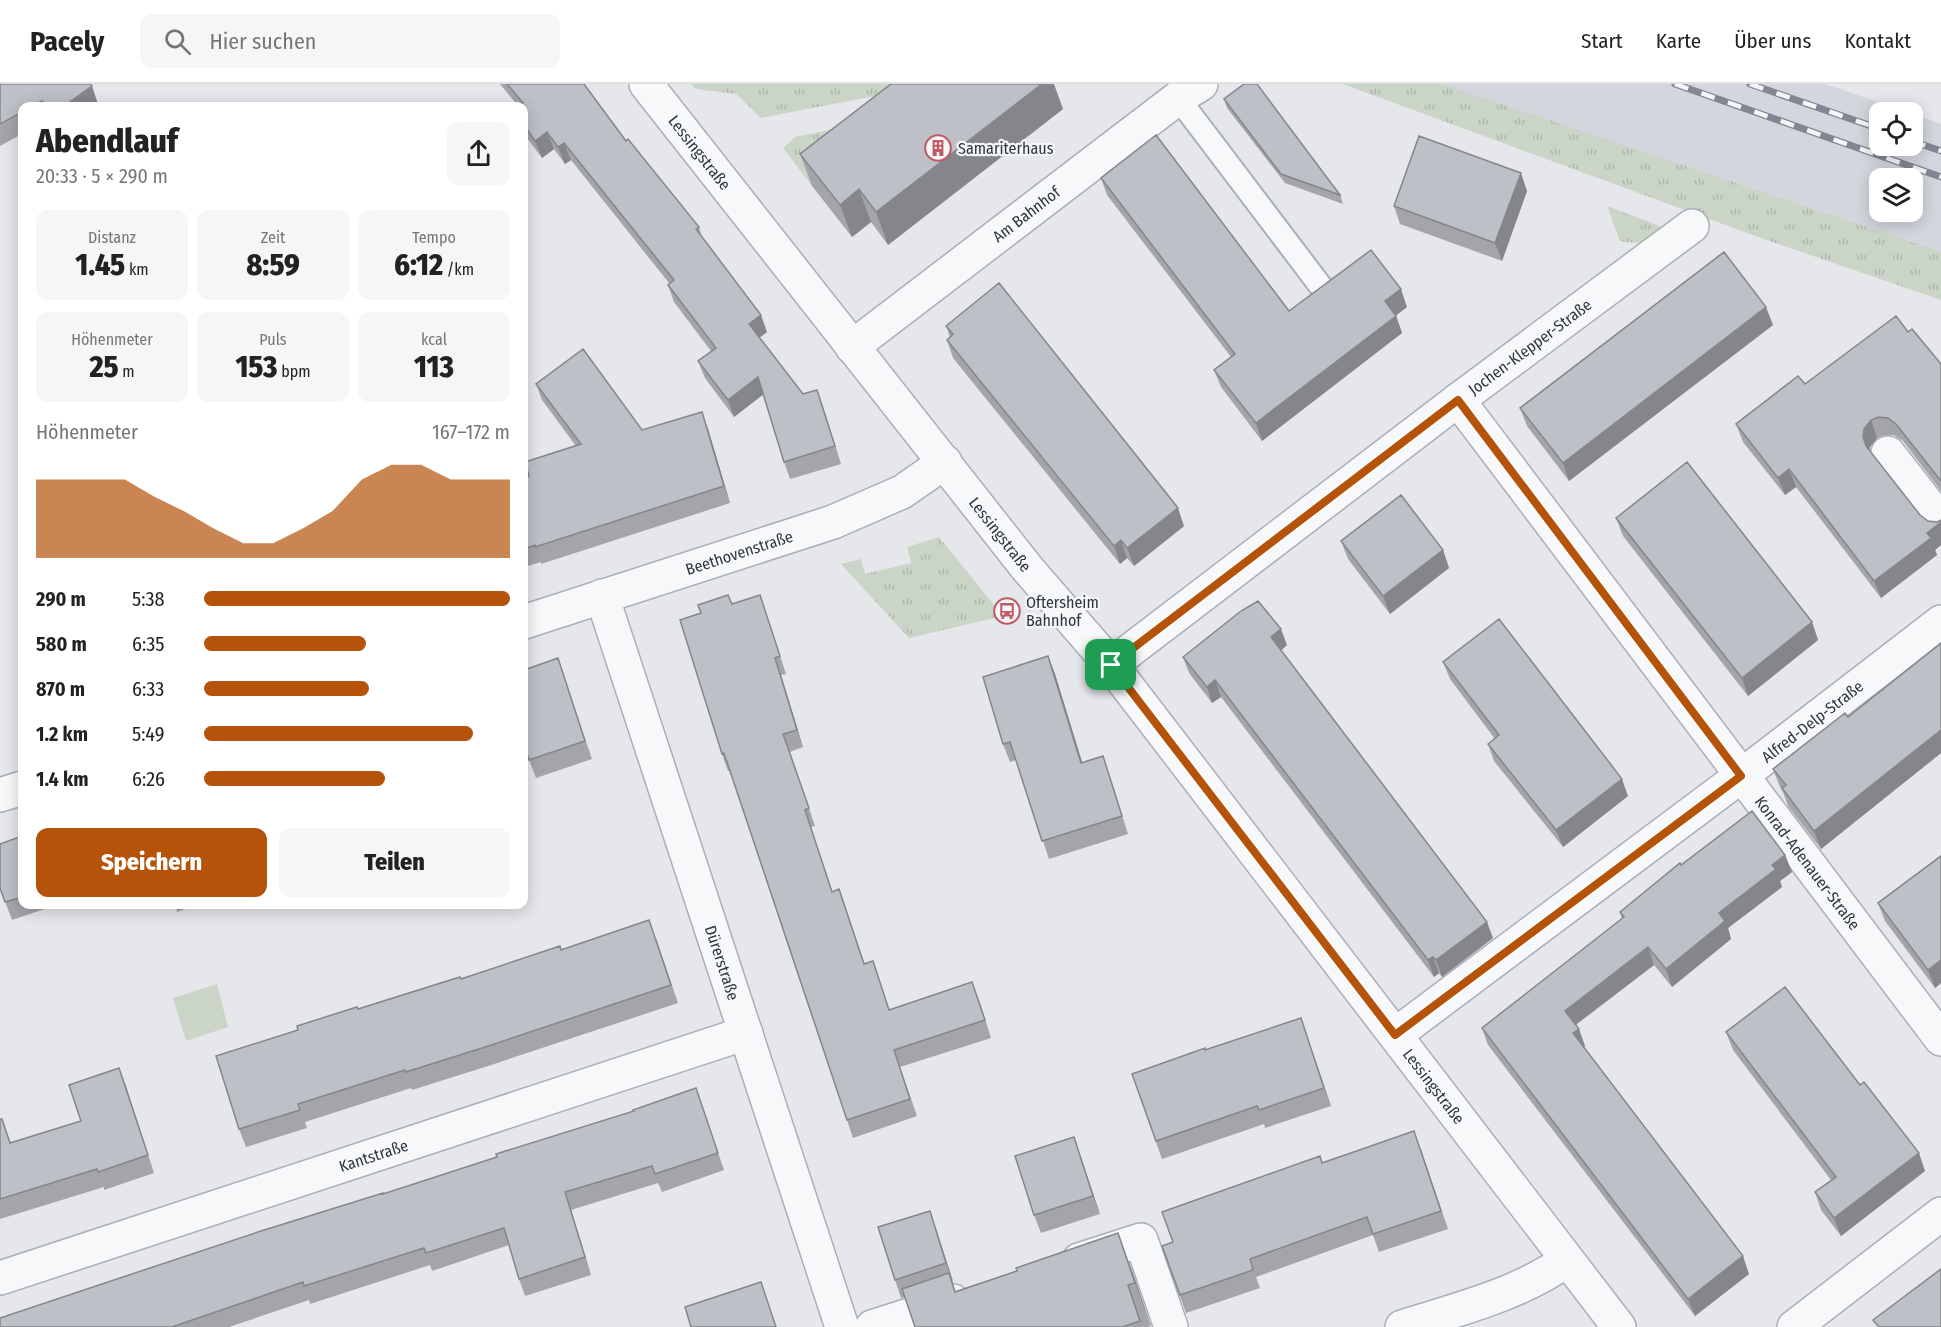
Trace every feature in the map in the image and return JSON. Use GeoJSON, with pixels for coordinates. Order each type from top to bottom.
{"type":"FeatureCollection","features":[{"type":"Feature","properties":{"kind":"street","name":"Lessingstraße"},"geometry":{"type":"LineString","coordinates":[[646,84],[1027,568],[1111,665],[1619,1327]]}},
{"type":"Feature","properties":{"kind":"street","name":"Am Bahnhof"},"geometry":{"type":"LineString","coordinates":[[852,347],[1190,91]]}},
{"type":"Feature","properties":{"kind":"street","name":"Jochen-Klepper-Straße"},"geometry":{"type":"LineString","coordinates":[[1111,665],[1458,400],[1692,226]]}},
{"type":"Feature","properties":{"kind":"street","name":"Konrad-Adenauer-Straße"},"geometry":{"type":"LineString","coordinates":[[1458,400],[1941,1039]]}},
{"type":"Feature","properties":{"kind":"street"},"geometry":{"type":"LineString","coordinates":[[1888,453],[1941,521]]}},
{"type":"Feature","properties":{"kind":"street","name":"Beethovenstraße"},"geometry":{"type":"LineString","coordinates":[[528,621],[833,522],[902,492],[945,462]]}},
{"type":"Feature","properties":{"kind":"street","name":"Dürerstraße"},"geometry":{"type":"LineString","coordinates":[[602,596],[842,1327]]}},
{"type":"Feature","properties":{"kind":"street","name":"Alfred-Delp-Straße"},"geometry":{"type":"LineString","coordinates":[[1395,1035],[1741,776],[1941,622]]}},
{"type":"Feature","properties":{"kind":"street"},"geometry":{"type":"LineString","coordinates":[[0,795],[18,789]]}},
{"type":"Feature","properties":{"kind":"street","name":"Kantstraße"},"geometry":{"type":"LineString","coordinates":[[0,1278],[746,1033]]}},
{"type":"Feature","properties":{"kind":"street"},"geometry":{"type":"LineString","coordinates":[[1794,1327],[1941,1214]]}},
{"type":"Feature","properties":{"kind":"street"},"geometry":{"type":"LineString","coordinates":[[1051,1269],[1141,1240],[1171,1327]]}},
{"type":"Feature","properties":{"kind":"street"},"geometry":{"type":"LineString","coordinates":[[1402,1327],[1521,1287],[1540,1278],[1567,1260]]}},
{"type":"Feature","properties":{"kind":"street"},"geometry":{"type":"LineString","coordinates":[[872,1327],[984,1291]]}},
{"type":"Feature","properties":{"kind":"lane"},"geometry":{"type":"LineString","coordinates":[[1190,91],[1322,288]]}},
{"type":"Feature","properties":{"kind":"shaded area"},"geometry":{"type":"Polygon","coordinates":[[[1366,84],[1825,84],[1878,102],[1869,102],[1869,156],[1923,156],[1923,118],[1941,124],[1941,281],[1366,84]]]}},
{"type":"Feature","properties":{"kind":"green space"},"geometry":{"type":"Polygon","coordinates":[[[691,84],[926,84],[926,86],[761,118],[736,94],[696,89],[691,84]]]}},
{"type":"Feature","properties":{"kind":"green space"},"geometry":{"type":"Polygon","coordinates":[[[1343,84],[1442,84],[1941,252],[1941,300],[1758,237],[1343,84]]]}},
{"type":"Feature","properties":{"kind":"green space"},"geometry":{"type":"Polygon","coordinates":[[[907,114],[812,186],[783,148],[795,137],[907,114]]]}},
{"type":"Feature","properties":{"kind":"green space"},"geometry":{"type":"Polygon","coordinates":[[[1607,206],[1665,228],[1645,241],[1634,243],[1620,241],[1607,206]]]}},
{"type":"Feature","properties":{"kind":"green space"},"geometry":{"type":"Polygon","coordinates":[[[939,537],[1003,616],[909,638],[841,564],[861,559],[865,574],[911,563],[907,547],[939,537]]]}},
{"type":"Feature","properties":{"kind":"green space"},"geometry":{"type":"Polygon","coordinates":[[[217,984],[228,1027],[186,1041],[173,998],[217,984]]]}},
{"type":"Feature","properties":{"kind":"building"},"geometry":{"type":"Polygon","coordinates":[[[0,84],[90,84],[92,86],[70,102],[18,102],[18,114],[0,124],[0,84]]]}},
{"type":"Feature","properties":{"kind":"building"},"geometry":{"type":"Polygon","coordinates":[[[507,84],[584,84],[626,141],[628,139],[699,227],[696,229],[761,315],[749,324],[803,394],[817,390],[835,446],[784,462],[758,377],[728,400],[698,361],[716,348],[668,285],[674,280],[564,143],[558,147],[547,132],[535,141],[528,131],[528,102],[522,102],[507,84]]]}},
{"type":"Feature","properties":{"kind":"building"},"geometry":{"type":"Polygon","coordinates":[[[891,84],[1042,84],[876,212],[859,189],[840,205],[800,154],[891,84]]]}},
{"type":"Feature","properties":{"kind":"building"},"geometry":{"type":"Polygon","coordinates":[[[1244,84],[1257,84],[1340,195],[1281,174],[1224,99],[1244,84]]]}},
{"type":"Feature","properties":{"kind":"building"},"geometry":{"type":"Polygon","coordinates":[[[1156,135],[1289,311],[1371,250],[1401,289],[1385,301],[1396,316],[1256,423],[1214,370],[1235,354],[1101,178],[1156,135]]]}},
{"type":"Feature","properties":{"kind":"building"},"geometry":{"type":"Polygon","coordinates":[[[1419,136],[1521,173],[1495,243],[1394,206],[1419,136]]]}},
{"type":"Feature","properties":{"kind":"building"},"geometry":{"type":"Polygon","coordinates":[[[1724,252],[1766,307],[1563,463],[1520,408],[1724,252]]]}},
{"type":"Feature","properties":{"kind":"building"},"geometry":{"type":"Polygon","coordinates":[[[999,283],[1178,508],[1127,548],[1121,540],[1114,546],[947,340],[953,334],[946,326],[999,283]]]}},
{"type":"Feature","properties":{"kind":"building"},"geometry":{"type":"Polygon","coordinates":[[[1896,316],[1908,332],[1912,329],[1941,364],[1941,481],[1896,424],[1888,418],[1878,417],[1871,420],[1864,429],[1863,437],[1866,446],[1920,515],[1928,521],[1941,520],[1941,522],[1927,533],[1931,538],[1874,581],[1789,469],[1778,478],[1736,424],[1798,376],[1805,384],[1896,316]]]}},
{"type":"Feature","properties":{"kind":"building"},"geometry":{"type":"Polygon","coordinates":[[[583,349],[642,430],[702,412],[724,486],[528,548],[528,461],[581,444],[536,384],[583,349]]]}},
{"type":"Feature","properties":{"kind":"building"},"geometry":{"type":"Polygon","coordinates":[[[1687,462],[1812,622],[1742,678],[1616,518],[1687,462]]]}},
{"type":"Feature","properties":{"kind":"building"},"geometry":{"type":"Polygon","coordinates":[[[1401,495],[1443,550],[1383,596],[1341,541],[1401,495]]]}},
{"type":"Feature","properties":{"kind":"building"},"geometry":{"type":"Polygon","coordinates":[[[728,595],[732,604],[760,595],[780,656],[775,658],[797,730],[783,734],[809,808],[805,810],[832,892],[839,889],[864,964],[873,961],[889,1010],[972,982],[985,1020],[894,1050],[910,1099],[847,1120],[724,753],[722,754],[680,620],[701,613],[698,605],[728,595]]]}},
{"type":"Feature","properties":{"kind":"building"},"geometry":{"type":"Polygon","coordinates":[[[1258,601],[1281,629],[1271,637],[1487,922],[1436,960],[1433,957],[1428,960],[1215,680],[1207,687],[1183,657],[1241,611],[1258,601]]]}},
{"type":"Feature","properties":{"kind":"building"},"geometry":{"type":"Polygon","coordinates":[[[1499,619],[1622,779],[1556,830],[1488,744],[1499,735],[1443,662],[1499,619]]]}},
{"type":"Feature","properties":{"kind":"building"},"geometry":{"type":"Polygon","coordinates":[[[1941,643],[1941,730],[1814,831],[1782,788],[1786,785],[1773,769],[1845,713],[1848,717],[1941,643]]]}},
{"type":"Feature","properties":{"kind":"building"},"geometry":{"type":"Polygon","coordinates":[[[1048,656],[1081,763],[1103,756],[1122,816],[1042,841],[1010,742],[1003,744],[983,677],[1048,656]]]}},
{"type":"Feature","properties":{"kind":"building"},"geometry":{"type":"Polygon","coordinates":[[[558,658],[585,741],[529,760],[528,669],[558,658]]]}},
{"type":"Feature","properties":{"kind":"building"},"geometry":{"type":"Polygon","coordinates":[[[1752,811],[1785,855],[1772,865],[1776,869],[1719,913],[1725,921],[1666,969],[1648,947],[1565,1011],[1579,1029],[1573,1033],[1743,1256],[1688,1299],[1482,1028],[1624,917],[1620,912],[1680,863],[1681,865],[1752,811]]]}},
{"type":"Feature","properties":{"kind":"building"},"geometry":{"type":"Polygon","coordinates":[[[18,837],[18,898],[5,902],[0,888],[0,844],[18,837]]]}},
{"type":"Feature","properties":{"kind":"building"},"geometry":{"type":"Polygon","coordinates":[[[1941,856],[1941,960],[1928,970],[1878,903],[1941,856]]]}},
{"type":"Feature","properties":{"kind":"building"},"geometry":{"type":"Polygon","coordinates":[[[649,920],[671,985],[482,1048],[298,1104],[300,1110],[239,1129],[216,1056],[298,1030],[297,1026],[357,1007],[358,1009],[460,977],[461,979],[560,946],[561,950],[649,920]]]}},
{"type":"Feature","properties":{"kind":"building"},"geometry":{"type":"Polygon","coordinates":[[[1785,987],[1860,1085],[1864,1082],[1919,1153],[1834,1218],[1815,1192],[1836,1177],[1726,1032],[1785,987]]]}},
{"type":"Feature","properties":{"kind":"building"},"geometry":{"type":"Polygon","coordinates":[[[1301,1018],[1324,1088],[1259,1110],[1257,1106],[1156,1141],[1132,1074],[1301,1018]]]}},
{"type":"Feature","properties":{"kind":"building"},"geometry":{"type":"Polygon","coordinates":[[[119,1068],[148,1155],[98,1172],[97,1169],[0,1199],[0,1119],[2,1119],[10,1143],[81,1121],[69,1085],[119,1068]]]}},
{"type":"Feature","properties":{"kind":"building"},"geometry":{"type":"Polygon","coordinates":[[[696,1088],[718,1153],[655,1174],[652,1166],[565,1192],[585,1257],[519,1279],[504,1228],[426,1253],[424,1248],[304,1286],[303,1282],[172,1327],[0,1327],[0,1318],[261,1231],[497,1157],[496,1154],[634,1111],[696,1088]]]}},
{"type":"Feature","properties":{"kind":"building"},"geometry":{"type":"Polygon","coordinates":[[[1414,1131],[1441,1211],[1373,1234],[1367,1217],[1250,1259],[1253,1270],[1180,1295],[1162,1246],[1173,1242],[1162,1212],[1320,1156],[1322,1163],[1414,1131]]]}},
{"type":"Feature","properties":{"kind":"building"},"geometry":{"type":"Polygon","coordinates":[[[1074,1137],[1093,1196],[1034,1215],[1015,1156],[1074,1137]]]}},
{"type":"Feature","properties":{"kind":"building"},"geometry":{"type":"Polygon","coordinates":[[[930,1211],[946,1263],[895,1280],[878,1227],[930,1211]]]}},
{"type":"Feature","properties":{"kind":"building"},"geometry":{"type":"Polygon","coordinates":[[[1118,1233],[1135,1283],[1128,1285],[1140,1321],[1122,1327],[915,1327],[902,1289],[949,1273],[955,1292],[1017,1271],[1016,1268],[1118,1233]]]}},
{"type":"Feature","properties":{"kind":"building"},"geometry":{"type":"Polygon","coordinates":[[[1941,1269],[1941,1327],[1879,1327],[1873,1320],[1941,1269]]]}},
{"type":"Feature","properties":{"kind":"building"},"geometry":{"type":"Polygon","coordinates":[[[761,1282],[776,1327],[691,1327],[685,1307],[761,1282]]]}},
{"type":"Feature","properties":{"kind":"railway"},"geometry":{"type":"LineString","coordinates":[[1675,84],[1941,177]]}},
{"type":"Feature","properties":{"kind":"railway"},"geometry":{"type":"LineString","coordinates":[[1750,84],[1869,125]]}},
{"type":"Feature","properties":{"kind":"railway"},"geometry":{"type":"LineString","coordinates":[[1923,145],[1941,151]]}},
{"type":"Feature","properties":{"kind":"place","name":"Samariterhaus"},"geometry":{"type":"Point","coordinates":[938,148]}},
{"type":"Feature","properties":{"kind":"place","name":"Oftersheim Bahnhof"},"geometry":{"type":"Point","coordinates":[1007,611]}},
{"type":"Feature","properties":{"kind":"route"},"geometry":{"type":"LineString","coordinates":[[1458,400],[1741,776],[1395,1035],[1111,665],[1458,400]]}}]}
